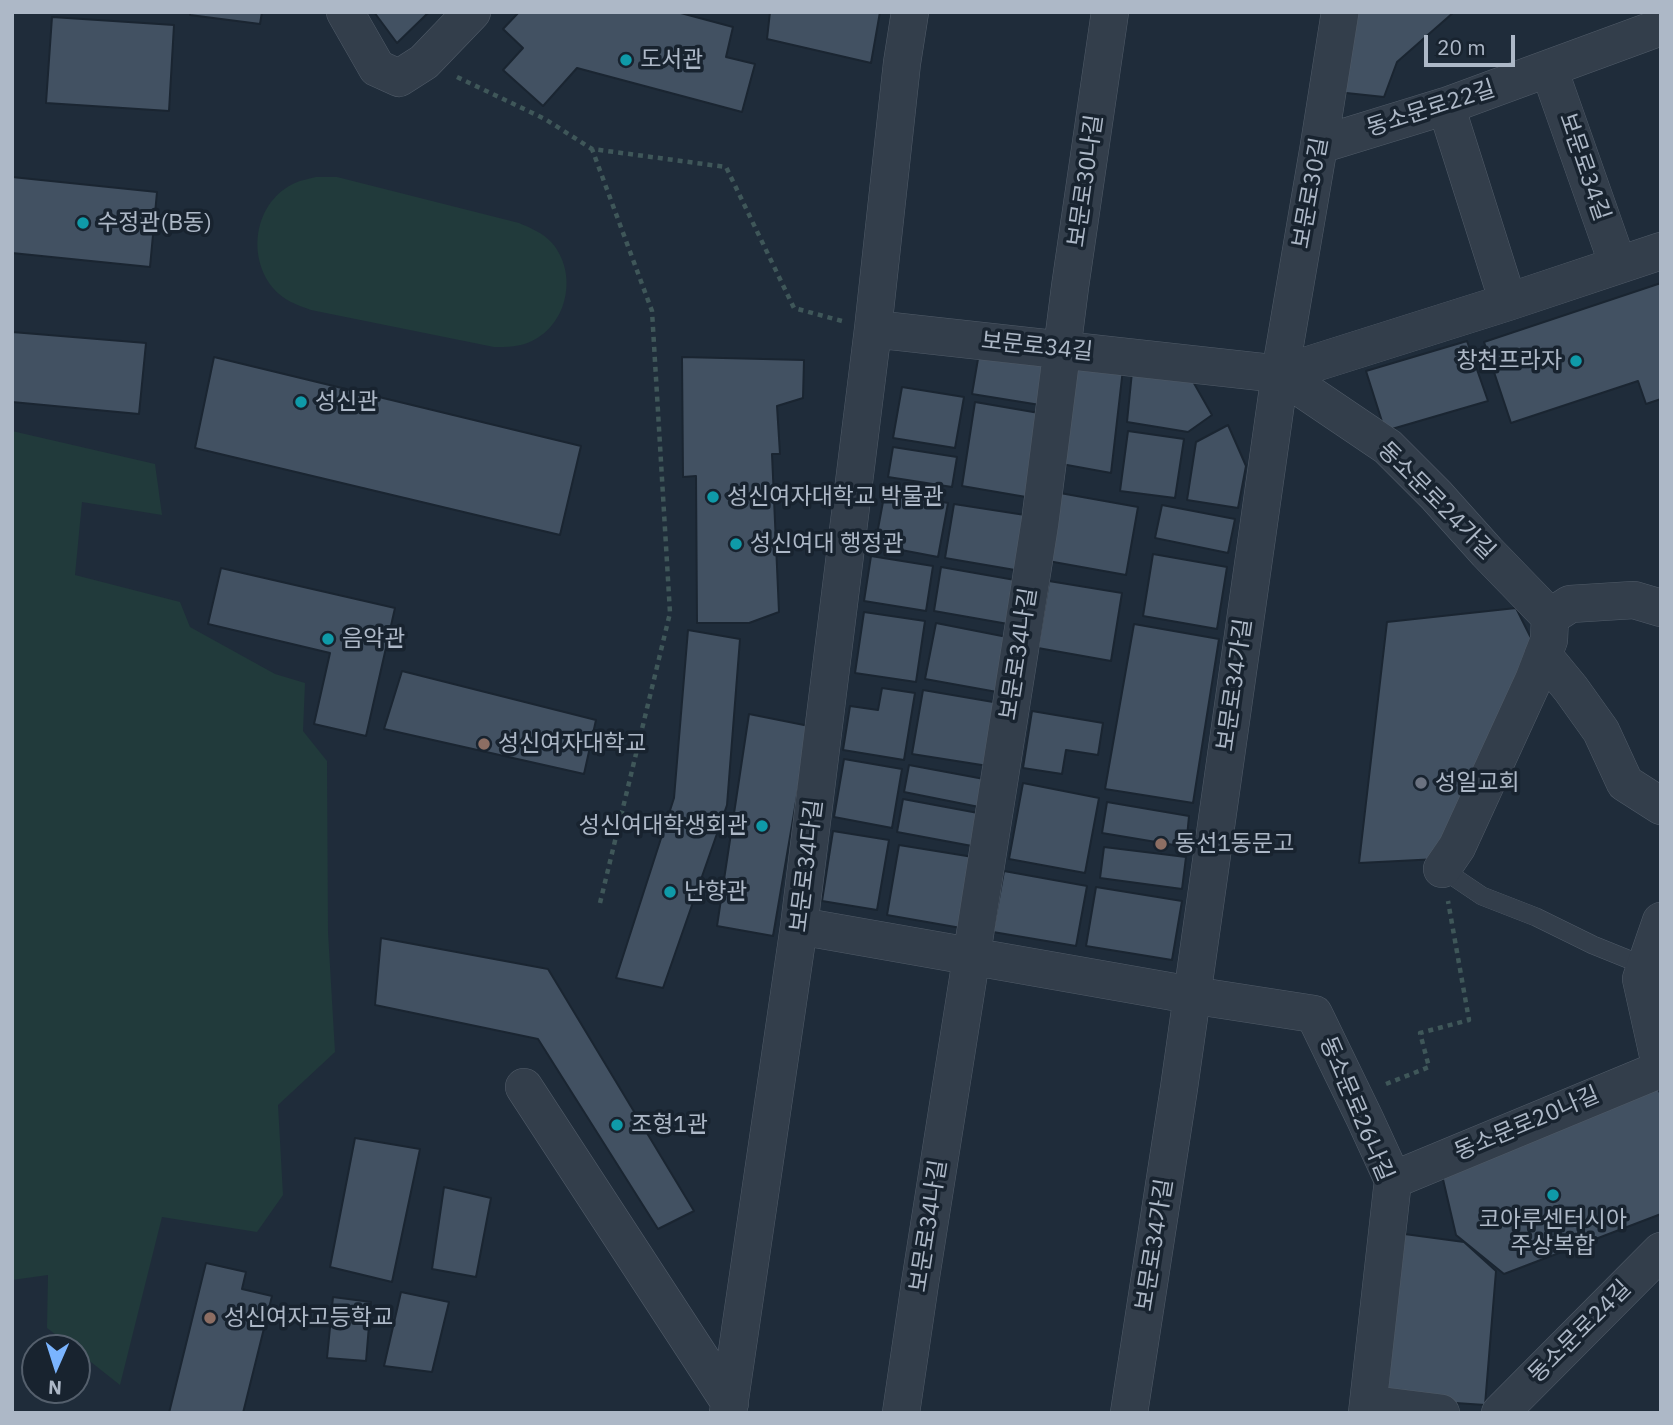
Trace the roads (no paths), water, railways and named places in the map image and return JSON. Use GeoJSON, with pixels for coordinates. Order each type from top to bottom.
{"type":"FeatureCollection","features":[{"type":"Feature","properties":{"kind":"street"},"geometry":{"type":"LineString","coordinates":[[345,12],[377,68],[399,79],[424,61],[472,12]]}},
{"type":"Feature","properties":{"kind":"street"},"geometry":{"type":"LineString","coordinates":[[873,329],[910,12]]}},
{"type":"Feature","properties":{"kind":"street","name":"보문로30나길"},"geometry":{"type":"LineString","coordinates":[[1063,350],[1110,12]]}},
{"type":"Feature","properties":{"kind":"street","name":"보문로30길"},"geometry":{"type":"LineString","coordinates":[[1280,374],[1340,12]]}},
{"type":"Feature","properties":{"kind":"street","name":"동소문로22길"},"geometry":{"type":"LineString","coordinates":[[1319,145],[1446,106],[1661,27]]}},
{"type":"Feature","properties":{"kind":"street","name":"보문로34길"},"geometry":{"type":"LineString","coordinates":[[1549,69],[1618,265]]}},
{"type":"Feature","properties":{"kind":"street"},"geometry":{"type":"LineString","coordinates":[[1446,106],[1508,302]]}},
{"type":"Feature","properties":{"kind":"street","name":"보문로34길"},"geometry":{"type":"LineString","coordinates":[[873,329],[1280,374],[1661,251]]}},
{"type":"Feature","properties":{"kind":"street","name":"보문로34다길"},"geometry":{"type":"LineString","coordinates":[[729,1408],[799,926],[873,329]]}},
{"type":"Feature","properties":{"kind":"street","name":"보문로34나길"},"geometry":{"type":"LineString","coordinates":[[901,1413],[1040,522],[1063,350]]}},
{"type":"Feature","properties":{"kind":"street","name":"동소문로24가길"},"geometry":{"type":"LineString","coordinates":[[1280,374],[1388,447],[1550,617]]}},
{"type":"Feature","properties":{"kind":"street","name":"보문로34가길"},"geometry":{"type":"LineString","coordinates":[[1129,1413],[1280,374]]}},
{"type":"Feature","properties":{"kind":"street"},"geometry":{"type":"LineString","coordinates":[[1442,869],[1457,847],[1534,679],[1549,640],[1550,617],[1570,604],[1634,600],[1661,608]]}},
{"type":"Feature","properties":{"kind":"street"},"geometry":{"type":"LineString","coordinates":[[1543,655],[1601,732],[1625,783],[1661,806]]}},
{"type":"Feature","properties":{"kind":"street"},"geometry":{"type":"LineString","coordinates":[[1661,921],[1641,979],[1661,1069]]}},
{"type":"Feature","properties":{"kind":"street"},"geometry":{"type":"LineString","coordinates":[[799,926],[1191,995]]}},
{"type":"Feature","properties":{"kind":"street","name":"동소문로26나길"},"geometry":{"type":"LineString","coordinates":[[1191,995],[1314,1014],[1392,1180],[1368,1408]]}},
{"type":"Feature","properties":{"kind":"street","name":"동소문로20나길"},"geometry":{"type":"LineString","coordinates":[[1392,1180],[1661,1069]]}},
{"type":"Feature","properties":{"kind":"street","name":"보문로34다길"},"geometry":{"type":"LineString","coordinates":[[524,1087],[729,1408]]}},
{"type":"Feature","properties":{"kind":"street","name":"동소문로24길"},"geometry":{"type":"LineString","coordinates":[[1500,1413],[1661,1251]]}},
{"type":"Feature","properties":{"kind":"street"},"geometry":{"type":"LineString","coordinates":[[1368,1408],[1441,1413]]}},
{"type":"Feature","properties":{"kind":"lane"},"geometry":{"type":"LineString","coordinates":[[1442,869],[1482,896],[1645,966]]}},
{"type":"Feature","properties":{"kind":"place","name":"도서관"},"geometry":{"type":"Point","coordinates":[626,60]}},
{"type":"Feature","properties":{"kind":"place","name":"수정관(B동)"},"geometry":{"type":"Point","coordinates":[83,223]}},
{"type":"Feature","properties":{"kind":"place","name":"창천프라자"},"geometry":{"type":"Point","coordinates":[1576,361]}},
{"type":"Feature","properties":{"kind":"place","name":"성신관"},"geometry":{"type":"Point","coordinates":[301,402]}},
{"type":"Feature","properties":{"kind":"place","name":"성신여자대학교 박물관"},"geometry":{"type":"Point","coordinates":[713,497]}},
{"type":"Feature","properties":{"kind":"place","name":"성신여대 행정관"},"geometry":{"type":"Point","coordinates":[736,544]}},
{"type":"Feature","properties":{"kind":"place","name":"음악관"},"geometry":{"type":"Point","coordinates":[328,639]}},
{"type":"Feature","properties":{"kind":"place","name":"성신여자대학교"},"geometry":{"type":"Point","coordinates":[484,744]}},
{"type":"Feature","properties":{"kind":"place","name":"성일교회"},"geometry":{"type":"Point","coordinates":[1421,783]}},
{"type":"Feature","properties":{"kind":"place","name":"성신여대학생회관"},"geometry":{"type":"Point","coordinates":[762,826]}},
{"type":"Feature","properties":{"kind":"place","name":"동선1동문고"},"geometry":{"type":"Point","coordinates":[1161,844]}},
{"type":"Feature","properties":{"kind":"place","name":"난향관"},"geometry":{"type":"Point","coordinates":[670,892]}},
{"type":"Feature","properties":{"kind":"place","name":"조형1관"},"geometry":{"type":"Point","coordinates":[617,1125]}},
{"type":"Feature","properties":{"kind":"place","name":"코아루센터시아 주상복합"},"geometry":{"type":"Point","coordinates":[1553,1195]}},
{"type":"Feature","properties":{"kind":"place","name":"성신여자고등학교"},"geometry":{"type":"Point","coordinates":[210,1318]}}]}
